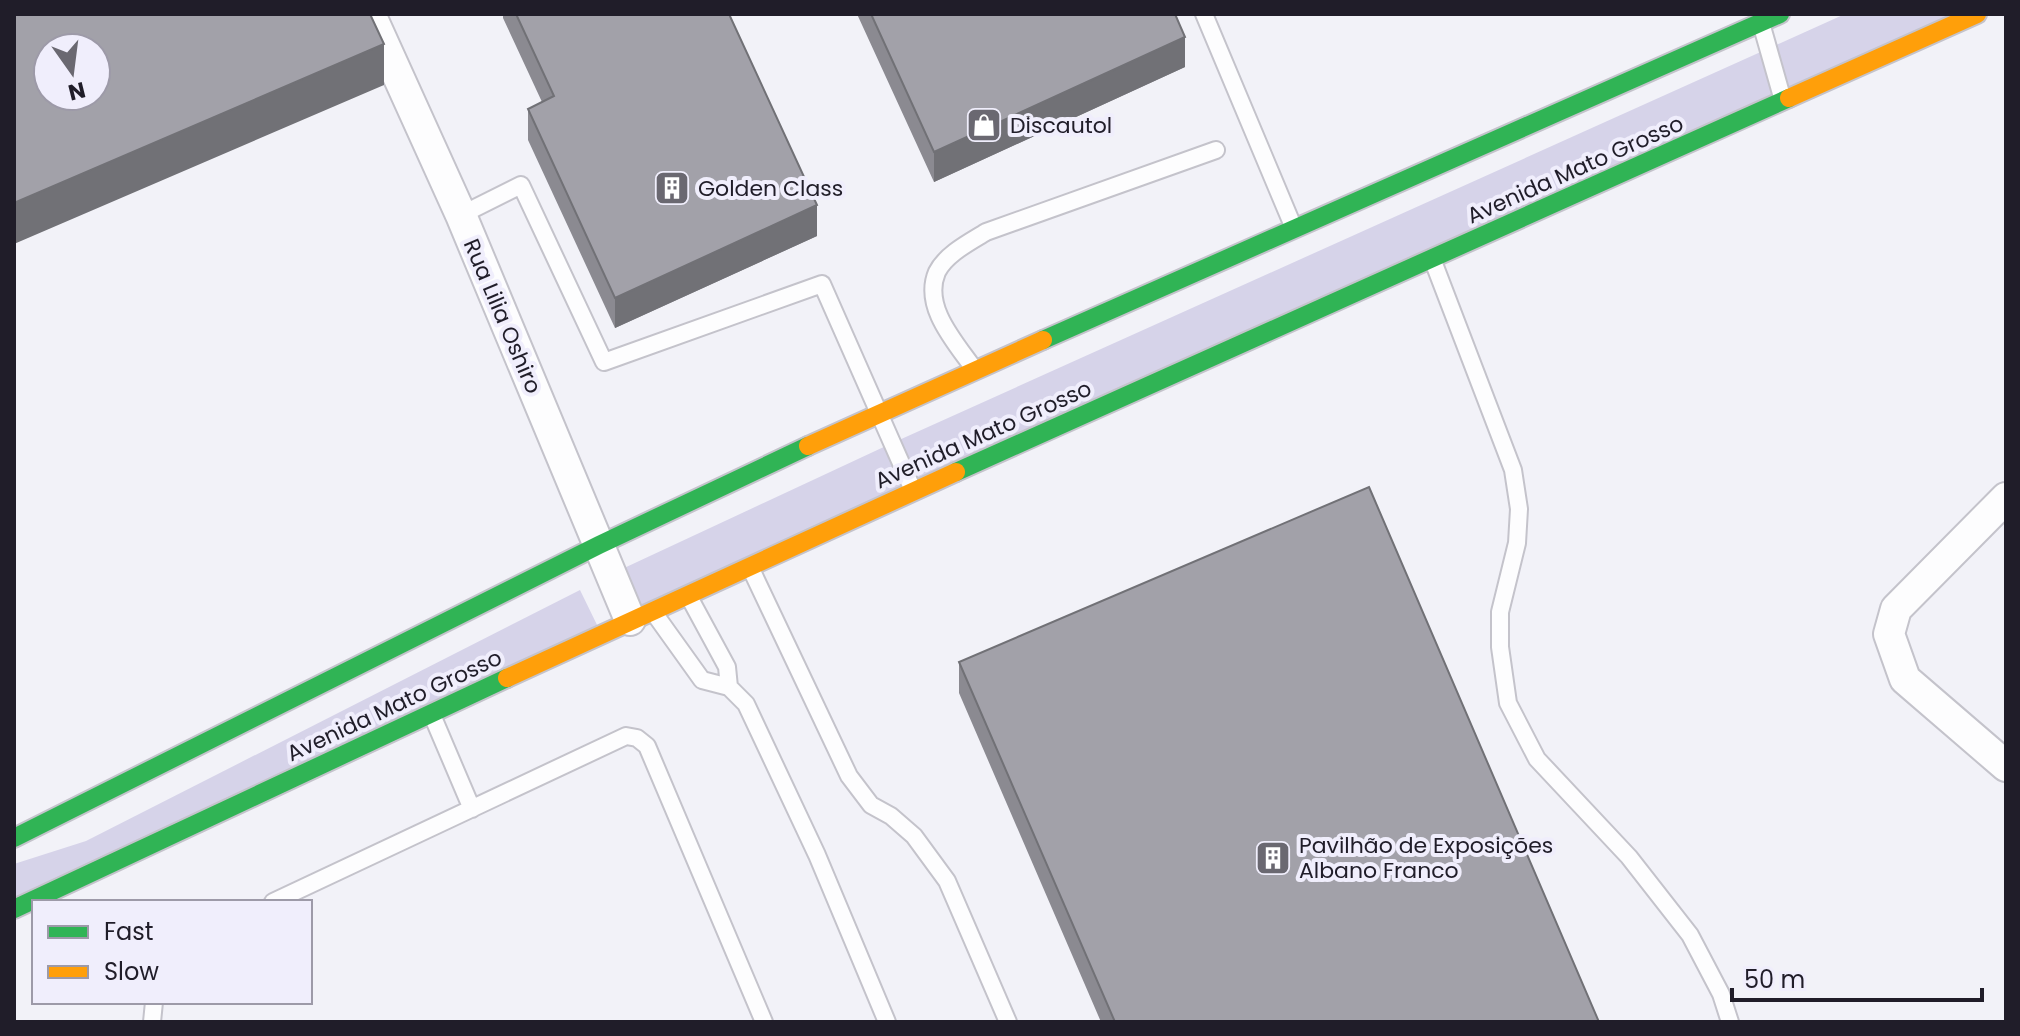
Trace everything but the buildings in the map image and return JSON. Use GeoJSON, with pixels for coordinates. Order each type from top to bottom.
{"type":"FeatureCollection","features":[{"type":"Feature","properties":{"kind":"main road"},"geometry":{"type":"LineString","coordinates":[[14,838],[599,545],[877,413],[1294,229],[1758,18],[1780,14]]}},
{"type":"Feature","properties":{"kind":"main road","name":"Avenida Mato Grosso"},"geometry":{"type":"LineString","coordinates":[[33,900],[913,491],[1977,14]]}},
{"type":"Feature","properties":{"kind":"street","name":"Rua Lilia Oshiro"},"geometry":{"type":"LineString","coordinates":[[370,14],[461,215],[599,545],[641,615]]}},
{"type":"Feature","properties":{"kind":"street"},"geometry":{"type":"LineString","coordinates":[[2006,498],[1896,609],[1889,634],[1905,679],[2006,766]]}},
{"type":"Feature","properties":{"kind":"lane"},"geometry":{"type":"LineString","coordinates":[[1204,14],[1294,229]]}},
{"type":"Feature","properties":{"kind":"lane"},"geometry":{"type":"LineString","coordinates":[[1758,18],[1784,103]]}},
{"type":"Feature","properties":{"kind":"lane"},"geometry":{"type":"LineString","coordinates":[[975,370],[943,324],[934,298],[937,273],[952,254],[986,232],[1216,150]]}},
{"type":"Feature","properties":{"kind":"lane"},"geometry":{"type":"LineString","coordinates":[[461,215],[521,185],[604,362],[822,284],[913,491]]}},
{"type":"Feature","properties":{"kind":"lane"},"geometry":{"type":"LineString","coordinates":[[1432,259],[1513,470],[1519,509],[1517,543],[1500,612],[1500,647],[1508,703],[1537,759],[1629,857],[1690,935],[1721,994],[1730,1022]]}},
{"type":"Feature","properties":{"kind":"lane"},"geometry":{"type":"LineString","coordinates":[[749,566],[849,776],[871,805],[891,816],[914,836],[947,881],[1008,1022]]}},
{"type":"Feature","properties":{"kind":"lane"},"geometry":{"type":"LineString","coordinates":[[688,594],[727,667],[729,687]]}},
{"type":"Feature","properties":{"kind":"lane"},"geometry":{"type":"LineString","coordinates":[[641,615],[702,680],[729,687],[746,704],[817,855],[887,1022]]}},
{"type":"Feature","properties":{"kind":"lane"},"geometry":{"type":"LineString","coordinates":[[431,714],[472,809]]}},
{"type":"Feature","properties":{"kind":"lane"},"geometry":{"type":"LineString","coordinates":[[277,900],[626,736],[637,738],[647,746],[764,1022]]}},
{"type":"Feature","properties":{"kind":"shaded area"},"geometry":{"type":"Polygon","coordinates":[[[1845,14],[1955,14],[639,608],[622,569],[888,445],[1845,14]]]}},
{"type":"Feature","properties":{"kind":"shaded area"},"geometry":{"type":"Polygon","coordinates":[[[580,590],[600,631],[14,900],[14,864],[86,841],[580,590]]]}},
{"type":"Feature","properties":{"kind":"traffic: fast"},"geometry":{"type":"LineString","coordinates":[[1043,340],[1780,14]]}},
{"type":"Feature","properties":{"kind":"traffic: fast"},"geometry":{"type":"LineString","coordinates":[[956,472],[1789,98]]}},
{"type":"Feature","properties":{"kind":"traffic: fast"},"geometry":{"type":"LineString","coordinates":[[14,838],[599,545],[808,446]]}},
{"type":"Feature","properties":{"kind":"traffic: fast"},"geometry":{"type":"LineString","coordinates":[[33,900],[507,678]]}},
{"type":"Feature","properties":{"kind":"traffic: fast"},"geometry":{"type":"LineString","coordinates":[[14,909],[32,901]]}},
{"type":"Feature","properties":{"kind":"traffic: slow"},"geometry":{"type":"LineString","coordinates":[[1789,98],[1977,14]]}},
{"type":"Feature","properties":{"kind":"traffic: slow"},"geometry":{"type":"LineString","coordinates":[[808,446],[1043,340]]}},
{"type":"Feature","properties":{"kind":"traffic: slow"},"geometry":{"type":"LineString","coordinates":[[507,678],[956,472]]}},
{"type":"Feature","properties":{"kind":"place","name":"Discautol"},"geometry":{"type":"Point","coordinates":[984,125]}},
{"type":"Feature","properties":{"kind":"place","name":"Golden Class"},"geometry":{"type":"Point","coordinates":[672,188]}},
{"type":"Feature","properties":{"kind":"place","name":"Pavilhão de Exposições Albano Franco"},"geometry":{"type":"Point","coordinates":[1273,858]}}]}
